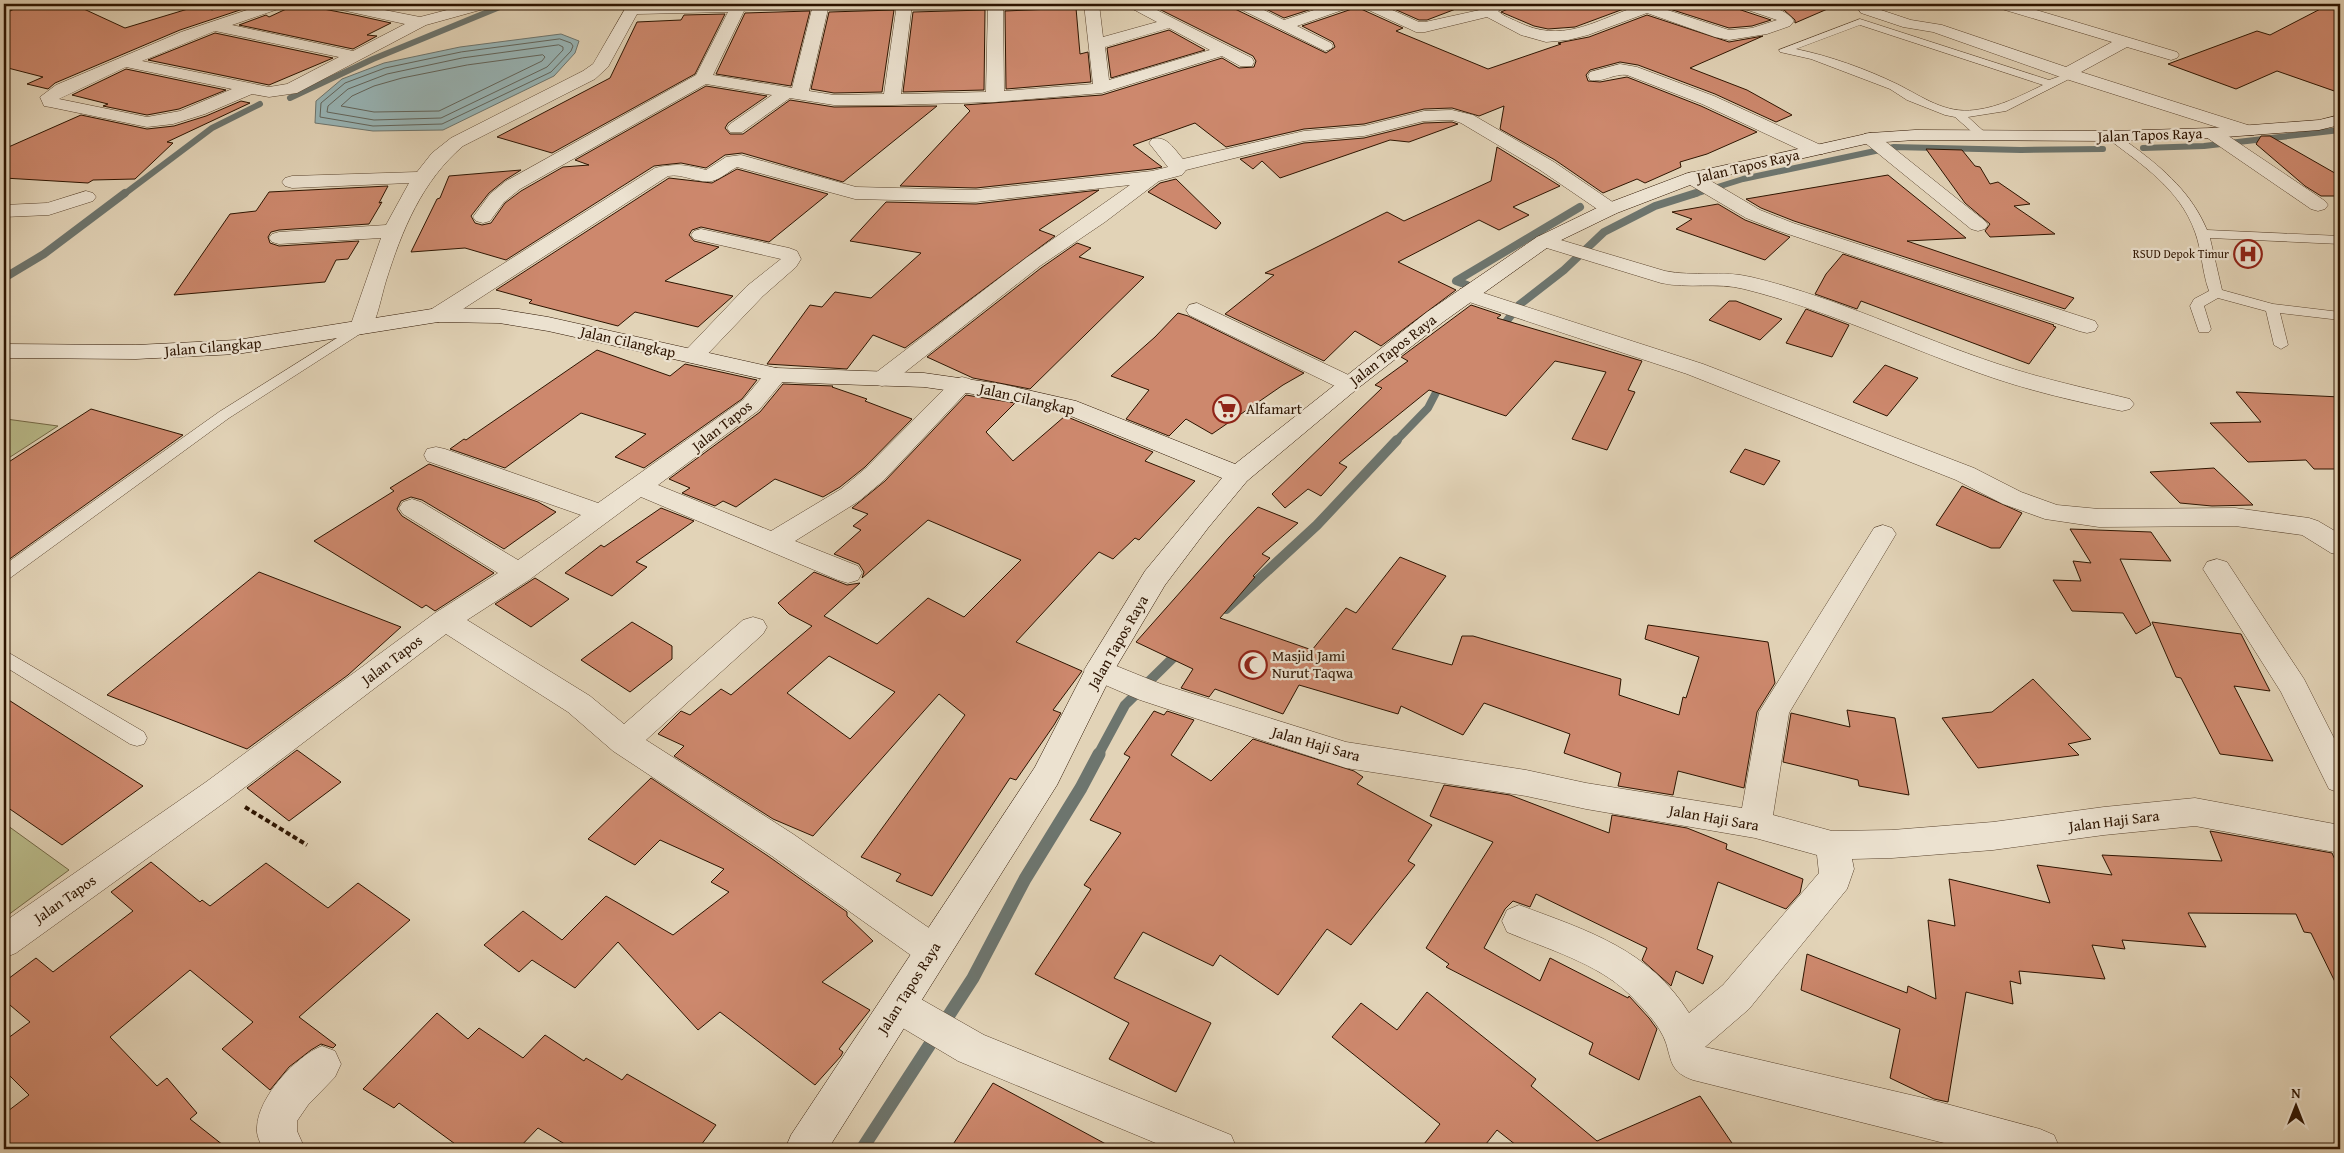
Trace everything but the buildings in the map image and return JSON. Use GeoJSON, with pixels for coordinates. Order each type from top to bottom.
{"type":"FeatureCollection","features":[{"type":"Feature","properties":{"kind":"street"},"geometry":{"type":"LineString","coordinates":[[248,89],[174,119],[160,122],[147,122],[50,102],[49,97],[62,89],[213,26],[279,4]]}},
{"type":"Feature","properties":{"kind":"street"},"geometry":{"type":"LineString","coordinates":[[333,4],[420,22]]}},
{"type":"Feature","properties":{"kind":"street"},"geometry":{"type":"LineString","coordinates":[[423,4],[436,17]]}},
{"type":"Feature","properties":{"kind":"street"},"geometry":{"type":"LineString","coordinates":[[125,62],[248,89],[269,92],[291,89],[420,22],[486,4]]}},
{"type":"Feature","properties":{"kind":"street"},"geometry":{"type":"LineString","coordinates":[[736,128],[793,94],[821,4]]}},
{"type":"Feature","properties":{"kind":"street"},"geometry":{"type":"LineString","coordinates":[[361,327],[394,231],[423,177],[443,151],[457,142],[589,75],[600,67],[633,7],[833,4]]}},
{"type":"Feature","properties":{"kind":"street"},"geometry":{"type":"LineString","coordinates":[[892,100],[904,4]]}},
{"type":"Feature","properties":{"kind":"street"},"geometry":{"type":"LineString","coordinates":[[995,4],[995,97]]}},
{"type":"Feature","properties":{"kind":"street"},"geometry":{"type":"LineString","coordinates":[[1091,4],[1102,88]]}},
{"type":"Feature","properties":{"kind":"street"},"geometry":{"type":"LineString","coordinates":[[1134,4],[1246,62]]}},
{"type":"Feature","properties":{"kind":"street"},"geometry":{"type":"LineString","coordinates":[[1241,4],[1326,46]]}},
{"type":"Feature","properties":{"kind":"street"},"geometry":{"type":"LineString","coordinates":[[1284,25],[1346,4]]}},
{"type":"Feature","properties":{"kind":"street"},"geometry":{"type":"LineString","coordinates":[[1367,4],[1416,27],[1425,27],[1496,8],[1495,17],[1536,35],[1552,37],[1570,34],[1641,6],[1733,36],[1743,36],[1784,23],[1786,20],[1783,17],[1744,4]]}},
{"type":"Feature","properties":{"kind":"street"},"geometry":{"type":"LineString","coordinates":[[1862,4],[1866,10],[1909,24],[1936,28],[2070,74],[2248,131]]}},
{"type":"Feature","properties":{"kind":"street"},"geometry":{"type":"LineString","coordinates":[[2000,4],[2171,55]]}},
{"type":"Feature","properties":{"kind":"street"},"geometry":{"type":"LineString","coordinates":[[2025,11],[2042,4]]}},
{"type":"Feature","properties":{"kind":"street"},"geometry":{"type":"LineString","coordinates":[[483,217],[497,198],[513,185],[703,78],[740,5]]}},
{"type":"Feature","properties":{"kind":"street"},"geometry":{"type":"LineString","coordinates":[[1097,44],[1170,23]]}},
{"type":"Feature","properties":{"kind":"street"},"geometry":{"type":"LineString","coordinates":[[213,26],[355,56]]}},
{"type":"Feature","properties":{"kind":"street"},"geometry":{"type":"LineString","coordinates":[[2070,74],[2126,41]]}},
{"type":"Feature","properties":{"kind":"street"},"geometry":{"type":"LineString","coordinates":[[703,78],[834,100],[995,97],[1102,88],[1222,51]]}},
{"type":"Feature","properties":{"kind":"street"},"geometry":{"type":"LineString","coordinates":[[1596,76],[1620,69],[1632,70],[1708,100],[1816,150]]}},
{"type":"Feature","properties":{"kind":"street"},"geometry":{"type":"LineString","coordinates":[[438,315],[662,172],[670,170],[709,176],[733,161],[741,161],[855,193],[976,196],[1153,177],[1175,171],[1179,166],[1304,136],[1364,131],[1424,116],[1452,115],[1467,119],[1515,147],[1610,209]]}},
{"type":"Feature","properties":{"kind":"street","name":"Jalan Tapos Raya"},"geometry":{"type":"LineString","coordinates":[[805,1149],[899,1006],[932,950],[1110,675],[1155,578],[1238,475],[1349,384],[1468,294],[1544,241],[1610,209],[1696,180],[1816,150],[1879,145],[1915,135],[1984,137],[2111,136],[2224,141],[2248,131],[2340,120]]}},
{"type":"Feature","properties":{"kind":"street"},"geometry":{"type":"LineString","coordinates":[[2224,141],[2318,205]]}},
{"type":"Feature","properties":{"kind":"street"},"geometry":{"type":"LineString","coordinates":[[1158,143],[1179,166]]}},
{"type":"Feature","properties":{"kind":"street"},"geometry":{"type":"LineString","coordinates":[[1879,145],[1978,225]]}},
{"type":"Feature","properties":{"kind":"street"},"geometry":{"type":"LineString","coordinates":[[292,182],[423,177]]}},
{"type":"Feature","properties":{"kind":"street"},"geometry":{"type":"LineString","coordinates":[[882,379],[1034,262],[1153,177]]}},
{"type":"Feature","properties":{"kind":"street"},"geometry":{"type":"LineString","coordinates":[[1696,180],[1719,196],[1753,214],[1786,227],[2087,326]]}},
{"type":"Feature","properties":{"kind":"street"},"geometry":{"type":"LineString","coordinates":[[4,211],[49,209],[86,197]]}},
{"type":"Feature","properties":{"kind":"street"},"geometry":{"type":"LineString","coordinates":[[279,238],[394,231]]}},
{"type":"Feature","properties":{"kind":"street"},"geometry":{"type":"LineString","coordinates":[[693,356],[755,291],[789,263],[791,259],[790,255],[782,252],[700,235]]}},
{"type":"Feature","properties":{"kind":"street"},"geometry":{"type":"LineString","coordinates":[[1544,241],[1677,280],[1730,279],[1752,284],[1835,311],[1989,369],[2053,388],[2122,404]]}},
{"type":"Feature","properties":{"kind":"street"},"geometry":{"type":"LineString","coordinates":[[1468,294],[1695,369],[1965,474],[2012,498],[2054,513],[2099,518],[2235,517],[2309,527],[2340,546]]}},
{"type":"Feature","properties":{"kind":"street"},"geometry":{"type":"LineString","coordinates":[[1197,310],[1349,384]]}},
{"type":"Feature","properties":{"kind":"street","name":"Jalan Cilangkap"},"geometry":{"type":"LineString","coordinates":[[4,351],[136,352],[237,348],[438,315],[499,316],[538,322],[776,375],[924,380],[962,384],[1068,406],[1181,450],[1238,475]]}},
{"type":"Feature","properties":{"kind":"street","name":"Jalan Tapos"},"geometry":{"type":"LineString","coordinates":[[4,942],[217,791],[445,620],[519,572],[640,487],[751,405],[776,375]]}},
{"type":"Feature","properties":{"kind":"street"},"geometry":{"type":"LineString","coordinates":[[774,541],[850,495],[875,474],[962,384]]}},
{"type":"Feature","properties":{"kind":"street"},"geometry":{"type":"LineString","coordinates":[[436,455],[601,514]]}},
{"type":"Feature","properties":{"kind":"street"},"geometry":{"type":"LineString","coordinates":[[640,487],[848,573]]}},
{"type":"Feature","properties":{"kind":"street"},"geometry":{"type":"LineString","coordinates":[[412,508],[519,572]]}},
{"type":"Feature","properties":{"kind":"street"},"geometry":{"type":"LineString","coordinates":[[1755,824],[1774,712],[1883,534]]}},
{"type":"Feature","properties":{"kind":"street"},"geometry":{"type":"LineString","coordinates":[[2217,569],[2293,687],[2340,780]]}},
{"type":"Feature","properties":{"kind":"street"},"geometry":{"type":"LineString","coordinates":[[445,620],[579,704],[624,742],[781,844],[932,950]]}},
{"type":"Feature","properties":{"kind":"street"},"geometry":{"type":"LineString","coordinates":[[624,742],[753,627]]}},
{"type":"Feature","properties":{"kind":"street","name":"Jalan Haji Sara"},"geometry":{"type":"LineString","coordinates":[[1110,675],[1151,692],[1346,755],[1526,783],[1586,796],[1755,824],[1832,845],[1892,844],[1993,836],[2104,821],[2195,812],[2340,839]]}},
{"type":"Feature","properties":{"kind":"street"},"geometry":{"type":"LineString","coordinates":[[1685,1040],[1736,997],[1835,879],[1837,869],[1832,845]]}},
{"type":"Feature","properties":{"kind":"street"},"geometry":{"type":"LineString","coordinates":[[1519,921],[1606,959],[1633,975],[1652,991],[1664,1005],[1685,1040],[1686,1051],[1693,1062],[1919,1117],[2040,1149]]}},
{"type":"Feature","properties":{"kind":"street"},"geometry":{"type":"LineString","coordinates":[[899,1006],[971,1048],[1217,1149]]}},
{"type":"Feature","properties":{"kind":"street"},"geometry":{"type":"LineString","coordinates":[[285,1149],[279,1143],[276,1125],[282,1107],[322,1064]]}},
{"type":"Feature","properties":{"kind":"lane"},"geometry":{"type":"LineString","coordinates":[[1860,22],[2050,84],[2070,74],[2002,109],[1973,114],[1949,113],[1911,98],[1894,87],[1814,56],[1795,54],[1784,50],[1860,22]]}},
{"type":"Feature","properties":{"kind":"lane"},"geometry":{"type":"LineString","coordinates":[[1956,112],[1984,137]]}},
{"type":"Feature","properties":{"kind":"lane"},"geometry":{"type":"LineString","coordinates":[[2111,136],[2160,172],[2190,206],[2202,234],[2209,276],[2216,293]]}},
{"type":"Feature","properties":{"kind":"lane"},"geometry":{"type":"LineString","coordinates":[[2202,234],[2340,240]]}},
{"type":"Feature","properties":{"kind":"lane"},"geometry":{"type":"LineString","coordinates":[[2204,329],[2197,306],[2199,302],[2216,293],[2272,308],[2340,316]]}},
{"type":"Feature","properties":{"kind":"lane"},"geometry":{"type":"LineString","coordinates":[[2272,308],[2282,345]]}},
{"type":"Feature","properties":{"kind":"lane"},"geometry":{"type":"LineString","coordinates":[[4,574],[224,415],[361,327]]}},
{"type":"Feature","properties":{"kind":"lane"},"geometry":{"type":"LineString","coordinates":[[4,657],[137,738]]}},
{"type":"Feature","properties":{"kind":"path"},"geometry":{"type":"LineString","coordinates":[[217,791],[307,845]]}},
{"type":"Feature","properties":{"kind":"green space"},"geometry":{"type":"Polygon","coordinates":[[[4,420],[58,426],[4,461],[4,420]]]}},
{"type":"Feature","properties":{"kind":"green space"},"geometry":{"type":"Polygon","coordinates":[[[4,823],[69,870],[4,918],[4,823]]]}},
{"type":"Feature","properties":{"kind":"water"},"geometry":{"type":"Polygon","coordinates":[[[561,34],[579,41],[575,53],[554,76],[443,130],[373,131],[315,123],[316,101],[342,79],[384,63],[460,47],[561,34]]]}},
{"type":"Feature","properties":{"kind":"waterway"},"geometry":{"type":"LineString","coordinates":[[290,98],[373,59],[507,4]]}},
{"type":"Feature","properties":{"kind":"waterway"},"geometry":{"type":"LineString","coordinates":[[123,195],[212,128],[260,104]]}},
{"type":"Feature","properties":{"kind":"waterway"},"geometry":{"type":"LineString","coordinates":[[2143,148],[2204,146],[2340,130]]}},
{"type":"Feature","properties":{"kind":"waterway"},"geometry":{"type":"LineString","coordinates":[[1692,195],[1743,179],[1894,147],[2021,150],[2103,149]]}},
{"type":"Feature","properties":{"kind":"waterway"},"geometry":{"type":"LineString","coordinates":[[4,278],[44,254],[125,193]]}},
{"type":"Feature","properties":{"kind":"waterway"},"geometry":{"type":"LineString","coordinates":[[1499,331],[1519,305],[1564,270],[1604,232],[1655,206],[1696,193]]}},
{"type":"Feature","properties":{"kind":"waterway"},"geometry":{"type":"LineString","coordinates":[[1467,285],[1456,281],[1580,207]]}},
{"type":"Feature","properties":{"kind":"waterway"},"geometry":{"type":"LineString","coordinates":[[1396,441],[1428,408],[1442,381]]}},
{"type":"Feature","properties":{"kind":"waterway"},"geometry":{"type":"LineString","coordinates":[[1226,609],[1317,525],[1397,440]]}},
{"type":"Feature","properties":{"kind":"waterway"},"geometry":{"type":"LineString","coordinates":[[1098,755],[1125,705],[1180,651]]}},
{"type":"Feature","properties":{"kind":"waterway"},"geometry":{"type":"LineString","coordinates":[[862,1149],[973,978],[1025,879],[1081,788],[1099,754]]}},
{"type":"Feature","properties":{"kind":"place","name":"RSUD Depok Timur"},"geometry":{"type":"Point","coordinates":[2248,254]}},
{"type":"Feature","properties":{"kind":"place","name":"Alfamart"},"geometry":{"type":"Point","coordinates":[1227,409]}},
{"type":"Feature","properties":{"kind":"place","name":"Masjid Jami Nurut Taqwa"},"geometry":{"type":"Point","coordinates":[1253,665]}}]}
